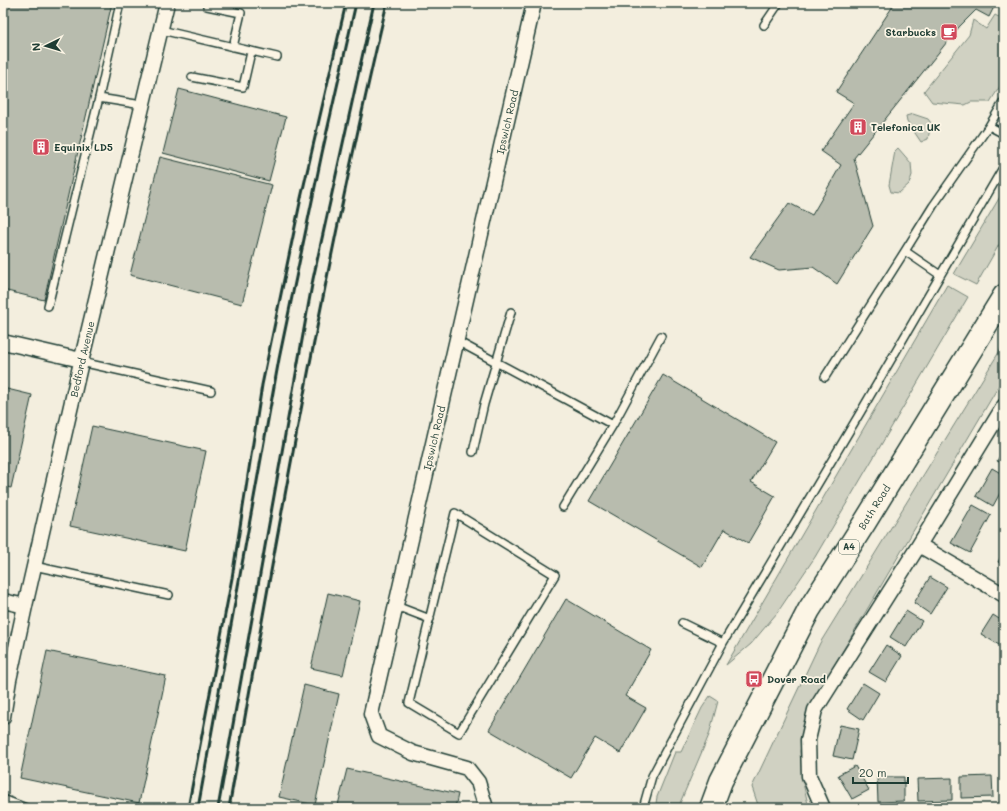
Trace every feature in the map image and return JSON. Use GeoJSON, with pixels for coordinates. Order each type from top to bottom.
{"type":"FeatureCollection","features":[{"type":"Feature","properties":{"kind":"main road","name":"Bath Road"},"geometry":{"type":"LineString","coordinates":[[711,808],[721,781],[809,610],[1004,296]]}},
{"type":"Feature","properties":{"kind":"street","name":"Bedford Avenue"},"geometry":{"type":"LineString","coordinates":[[3,717],[9,680],[25,606],[81,361],[168,3]]}},
{"type":"Feature","properties":{"kind":"street","name":"Ipswich Road"},"geometry":{"type":"LineString","coordinates":[[486,808],[478,782],[467,768],[413,753],[379,736],[371,714],[534,3]]}},
{"type":"Feature","properties":{"kind":"street"},"geometry":{"type":"LineString","coordinates":[[3,342],[81,361]]}},
{"type":"Feature","properties":{"kind":"street"},"geometry":{"type":"LineString","coordinates":[[822,808],[809,776],[808,740],[815,710],[919,545],[1004,406]]}},
{"type":"Feature","properties":{"kind":"street"},"geometry":{"type":"LineString","coordinates":[[919,545],[1004,595]]}},
{"type":"Feature","properties":{"kind":"street"},"geometry":{"type":"LineString","coordinates":[[3,602],[25,606]]}},
{"type":"Feature","properties":{"kind":"lane"},"geometry":{"type":"LineString","coordinates":[[48,306],[99,98],[120,3]]}},
{"type":"Feature","properties":{"kind":"lane"},"geometry":{"type":"LineString","coordinates":[[764,25],[779,3]]}},
{"type":"Feature","properties":{"kind":"lane"},"geometry":{"type":"LineString","coordinates":[[208,6],[241,13],[233,47]]}},
{"type":"Feature","properties":{"kind":"lane"},"geometry":{"type":"LineString","coordinates":[[161,30],[277,57]]}},
{"type":"Feature","properties":{"kind":"lane"},"geometry":{"type":"LineString","coordinates":[[192,76],[243,86],[251,52]]}},
{"type":"Feature","properties":{"kind":"lane"},"geometry":{"type":"LineString","coordinates":[[99,98],[142,105]]}},
{"type":"Feature","properties":{"kind":"lane"},"geometry":{"type":"LineString","coordinates":[[826,377],[933,206],[989,126],[1004,101]]}},
{"type":"Feature","properties":{"kind":"lane"},"geometry":{"type":"LineString","coordinates":[[989,126],[1004,134]]}},
{"type":"Feature","properties":{"kind":"lane"},"geometry":{"type":"LineString","coordinates":[[643,808],[652,776],[723,643],[844,440],[1004,166]]}},
{"type":"Feature","properties":{"kind":"lane"},"geometry":{"type":"LineString","coordinates":[[905,251],[940,275]]}},
{"type":"Feature","properties":{"kind":"lane"},"geometry":{"type":"LineString","coordinates":[[473,452],[510,312]]}},
{"type":"Feature","properties":{"kind":"lane"},"geometry":{"type":"LineString","coordinates":[[563,507],[613,425],[661,336]]}},
{"type":"Feature","properties":{"kind":"lane"},"geometry":{"type":"LineString","coordinates":[[457,341],[613,425]]}},
{"type":"Feature","properties":{"kind":"lane"},"geometry":{"type":"LineString","coordinates":[[81,361],[211,391]]}},
{"type":"Feature","properties":{"kind":"lane"},"geometry":{"type":"LineString","coordinates":[[455,513],[555,575],[459,733],[409,703],[430,619],[455,513]]}},
{"type":"Feature","properties":{"kind":"lane"},"geometry":{"type":"LineString","coordinates":[[34,566],[169,595]]}},
{"type":"Feature","properties":{"kind":"lane"},"geometry":{"type":"LineString","coordinates":[[396,606],[430,619]]}},
{"type":"Feature","properties":{"kind":"lane"},"geometry":{"type":"LineString","coordinates":[[682,623],[723,643]]}},
{"type":"Feature","properties":{"kind":"lane"},"geometry":{"type":"LineString","coordinates":[[3,799],[26,808]]}},
{"type":"Feature","properties":{"kind":"shaded area"},"geometry":{"type":"Polygon","coordinates":[[[995,15],[1004,20],[1004,80],[990,102],[971,102],[965,105],[932,102],[924,91],[969,35],[973,20],[986,29],[995,15]]]}},
{"type":"Feature","properties":{"kind":"shaded area"},"geometry":{"type":"Polygon","coordinates":[[[913,114],[928,119],[931,123],[928,139],[921,142],[907,121],[906,116],[913,114]]]}},
{"type":"Feature","properties":{"kind":"shaded area"},"geometry":{"type":"Polygon","coordinates":[[[898,148],[911,163],[912,175],[909,184],[899,193],[891,192],[889,185],[895,151],[898,148]]]}},
{"type":"Feature","properties":{"kind":"shaded area"},"geometry":{"type":"Polygon","coordinates":[[[1004,190],[1004,236],[976,285],[954,274],[1004,190]]]}},
{"type":"Feature","properties":{"kind":"shaded area"},"geometry":{"type":"Polygon","coordinates":[[[947,285],[968,297],[815,557],[777,613],[751,644],[726,665],[947,285]]]}},
{"type":"Feature","properties":{"kind":"shaded area"},"geometry":{"type":"Polygon","coordinates":[[[1004,344],[1004,377],[809,708],[800,751],[802,779],[809,808],[759,808],[752,787],[820,643],[1004,344]]]}},
{"type":"Feature","properties":{"kind":"shaded area"},"geometry":{"type":"Polygon","coordinates":[[[710,696],[718,701],[709,735],[680,803],[656,803],[675,752],[681,752],[702,708],[710,696]]]}},
{"type":"Feature","properties":{"kind":"building","name":"Equinix LD5"},"geometry":{"type":"Polygon","coordinates":[[[3,3],[112,3],[44,300],[3,290],[3,3]]]}},
{"type":"Feature","properties":{"kind":"building","name":"Telefonica UK"},"geometry":{"type":"Polygon","coordinates":[[[895,3],[996,3],[989,17],[976,10],[959,27],[854,158],[873,226],[837,284],[813,267],[779,270],[750,257],[789,203],[812,215],[841,165],[821,151],[854,103],[836,92],[895,3]]]}},
{"type":"Feature","properties":{"kind":"building"},"geometry":{"type":"Polygon","coordinates":[[[179,89],[286,117],[269,181],[163,153],[179,89]]]}},
{"type":"Feature","properties":{"kind":"building"},"geometry":{"type":"Polygon","coordinates":[[[160,157],[272,185],[242,304],[130,275],[160,157]]]}},
{"type":"Feature","properties":{"kind":"building"},"geometry":{"type":"Polygon","coordinates":[[[663,375],[775,442],[751,482],[775,496],[748,543],[724,529],[702,567],[589,501],[663,375]]]}},
{"type":"Feature","properties":{"kind":"building"},"geometry":{"type":"Polygon","coordinates":[[[3,388],[32,395],[11,488],[3,486],[3,388]]]}},
{"type":"Feature","properties":{"kind":"building"},"geometry":{"type":"Polygon","coordinates":[[[92,426],[206,451],[185,551],[70,526],[92,426]]]}},
{"type":"Feature","properties":{"kind":"building"},"geometry":{"type":"Polygon","coordinates":[[[1004,448],[1004,464],[997,461],[1004,448]]]}},
{"type":"Feature","properties":{"kind":"building"},"geometry":{"type":"Polygon","coordinates":[[[992,468],[1004,475],[1004,486],[993,506],[976,496],[992,468]]]}},
{"type":"Feature","properties":{"kind":"building"},"geometry":{"type":"Polygon","coordinates":[[[973,505],[991,515],[970,553],[951,543],[973,505]]]}},
{"type":"Feature","properties":{"kind":"building"},"geometry":{"type":"Polygon","coordinates":[[[1004,551],[1004,565],[998,562],[1004,551]]]}},
{"type":"Feature","properties":{"kind":"building"},"geometry":{"type":"Polygon","coordinates":[[[930,577],[947,587],[930,614],[914,603],[930,577]]]}},
{"type":"Feature","properties":{"kind":"building"},"geometry":{"type":"Polygon","coordinates":[[[328,593],[360,601],[343,675],[311,668],[328,593]]]}},
{"type":"Feature","properties":{"kind":"building"},"geometry":{"type":"Polygon","coordinates":[[[566,599],[651,650],[625,696],[646,708],[620,753],[595,738],[571,778],[489,730],[566,599]]]}},
{"type":"Feature","properties":{"kind":"building"},"geometry":{"type":"Polygon","coordinates":[[[906,611],[922,621],[906,647],[890,637],[906,611]]]}},
{"type":"Feature","properties":{"kind":"building"},"geometry":{"type":"Polygon","coordinates":[[[993,615],[1004,622],[1004,648],[981,634],[993,615]]]}},
{"type":"Feature","properties":{"kind":"building"},"geometry":{"type":"Polygon","coordinates":[[[886,645],[902,656],[886,682],[869,672],[886,645]]]}},
{"type":"Feature","properties":{"kind":"building"},"geometry":{"type":"Polygon","coordinates":[[[47,651],[166,676],[139,803],[20,778],[47,651]]]}},
{"type":"Feature","properties":{"kind":"building"},"geometry":{"type":"Polygon","coordinates":[[[863,683],[879,693],[863,720],[847,709],[863,683]]]}},
{"type":"Feature","properties":{"kind":"building"},"geometry":{"type":"Polygon","coordinates":[[[304,685],[339,694],[315,805],[279,797],[304,685]]]}},
{"type":"Feature","properties":{"kind":"building"},"geometry":{"type":"Polygon","coordinates":[[[840,725],[859,729],[852,760],[833,756],[840,725]]]}},
{"type":"Feature","properties":{"kind":"building"},"geometry":{"type":"Polygon","coordinates":[[[855,766],[869,790],[852,799],[838,775],[855,766]]]}},
{"type":"Feature","properties":{"kind":"building"},"geometry":{"type":"Polygon","coordinates":[[[347,769],[458,794],[455,808],[351,808],[338,805],[347,769]]]}},
{"type":"Feature","properties":{"kind":"building"},"geometry":{"type":"Polygon","coordinates":[[[992,776],[993,797],[961,798],[961,777],[992,776]]]}},
{"type":"Feature","properties":{"kind":"building"},"geometry":{"type":"Polygon","coordinates":[[[877,777],[904,777],[904,801],[878,802],[877,777]]]}},
{"type":"Feature","properties":{"kind":"building"},"geometry":{"type":"Polygon","coordinates":[[[952,778],[952,800],[918,801],[917,779],[952,778]]]}},
{"type":"Feature","properties":{"kind":"railway"},"geometry":{"type":"LineString","coordinates":[[188,808],[232,578],[262,385],[301,198],[346,3]]}},
{"type":"Feature","properties":{"kind":"railway"},"geometry":{"type":"LineString","coordinates":[[198,808],[279,359],[322,153],[356,3]]}},
{"type":"Feature","properties":{"kind":"railway"},"geometry":{"type":"LineString","coordinates":[[218,808],[313,279],[374,3]]}},
{"type":"Feature","properties":{"kind":"railway"},"geometry":{"type":"LineString","coordinates":[[229,808],[302,404],[342,203],[387,3]]}},
{"type":"Feature","properties":{"kind":"place","name":"Starbucks"},"geometry":{"type":"Point","coordinates":[949,32]}},
{"type":"Feature","properties":{"kind":"place","name":"Telefonica UK"},"geometry":{"type":"Point","coordinates":[858,127]}},
{"type":"Feature","properties":{"kind":"place","name":"Equinix LD5"},"geometry":{"type":"Point","coordinates":[41,147]}},
{"type":"Feature","properties":{"kind":"place","name":"Dover Road"},"geometry":{"type":"Point","coordinates":[754,679]}}]}
